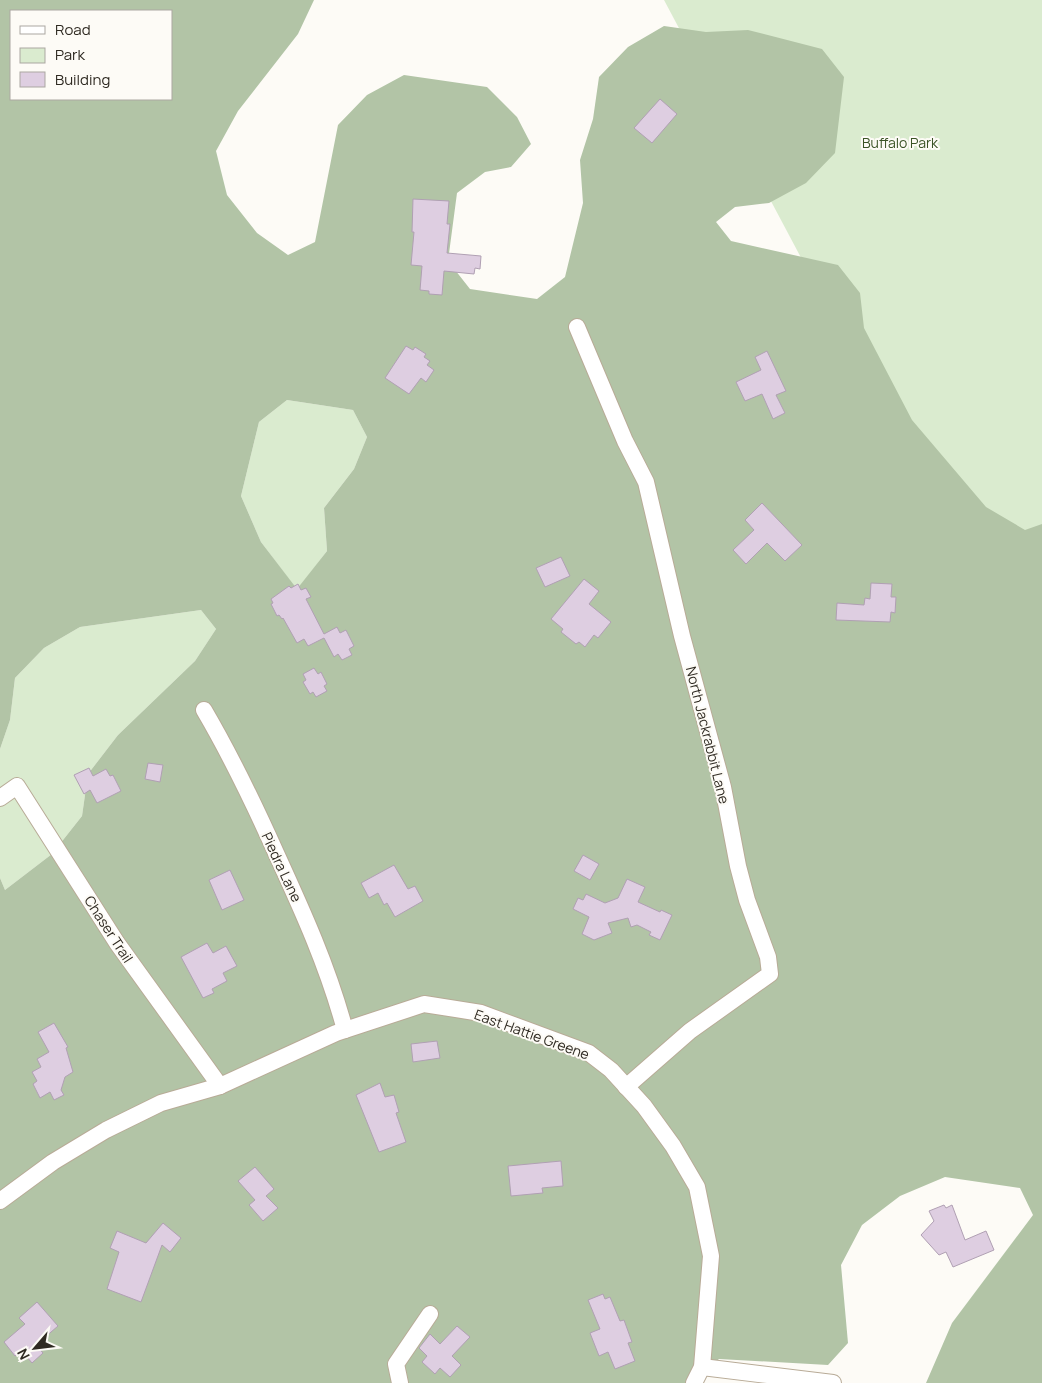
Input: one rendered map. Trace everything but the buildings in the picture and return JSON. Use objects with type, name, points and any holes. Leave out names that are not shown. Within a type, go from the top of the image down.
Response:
[{"type":"street","name":"North Jackrabbit Lane","points":[[576,327],[625,442],[646,482],[680,627],[723,787],[738,866],[747,900],[768,957],[770,974],[690,1031],[626,1087]]},
{"type":"street","name":"Piedra Lane","points":[[204,710],[233,759],[307,920],[332,981],[345,1030]]},
{"type":"street","name":"Chaser Trail","points":[[0,798],[18,786],[117,943],[220,1086]]},
{"type":"street","name":"East Hattie Greene","points":[[0,1201],[52,1162],[106,1130],[161,1103],[220,1086],[345,1030],[424,1004],[481,1013],[589,1053],[611,1070],[673,1146],[697,1188],[712,1256],[702,1367],[694,1383]]},
{"type":"street","points":[[400,1383],[396,1364],[430,1314]]},
{"type":"street","points":[[702,1367],[833,1383]]},
{"type":"green space","points":[[0,0],[314,0],[298,34],[238,111],[216,151],[227,195],[257,233],[288,255],[315,242],[338,125],[367,95],[404,75],[487,87],[517,117],[531,144],[511,167],[485,172],[457,193],[448,261],[470,289],[537,299],[565,277],[583,203],[580,160],[593,119],[599,77],[628,47],[664,26],[706,32],[748,30],[822,49],[844,77],[835,153],[806,183],[769,203],[735,207],[716,222],[731,241],[838,265],[860,293],[864,328],[912,420],[986,507],[1025,530],[1042,524],[1042,1383],[926,1383],[952,1323],[1033,1215],[1020,1188],[945,1177],[900,1196],[862,1225],[841,1265],[848,1343],[828,1365],[719,1359],[690,1383],[0,1383],[0,878],[5,890],[52,854],[82,816],[88,774],[118,735],[195,661],[216,629],[201,610],[80,627],[44,648],[15,678],[10,720],[0,749]],"holes":[[[287,400],[353,410],[367,437],[354,469],[324,508],[327,551],[297,589],[261,542],[241,496],[259,422]]]},
{"type":"green space","name":"Buffalo Park","points":[[664,0],[1042,0],[1042,711]]},
{"type":"green space","points":[[287,400],[353,410],[367,437],[354,469],[324,508],[327,551],[297,590],[261,542],[241,496],[259,422]]},
{"type":"green space","points":[[201,610],[216,629],[195,661],[118,735],[88,774],[82,816],[52,854],[5,890],[0,878],[0,749],[10,720],[15,678],[44,648],[80,627]]}]
